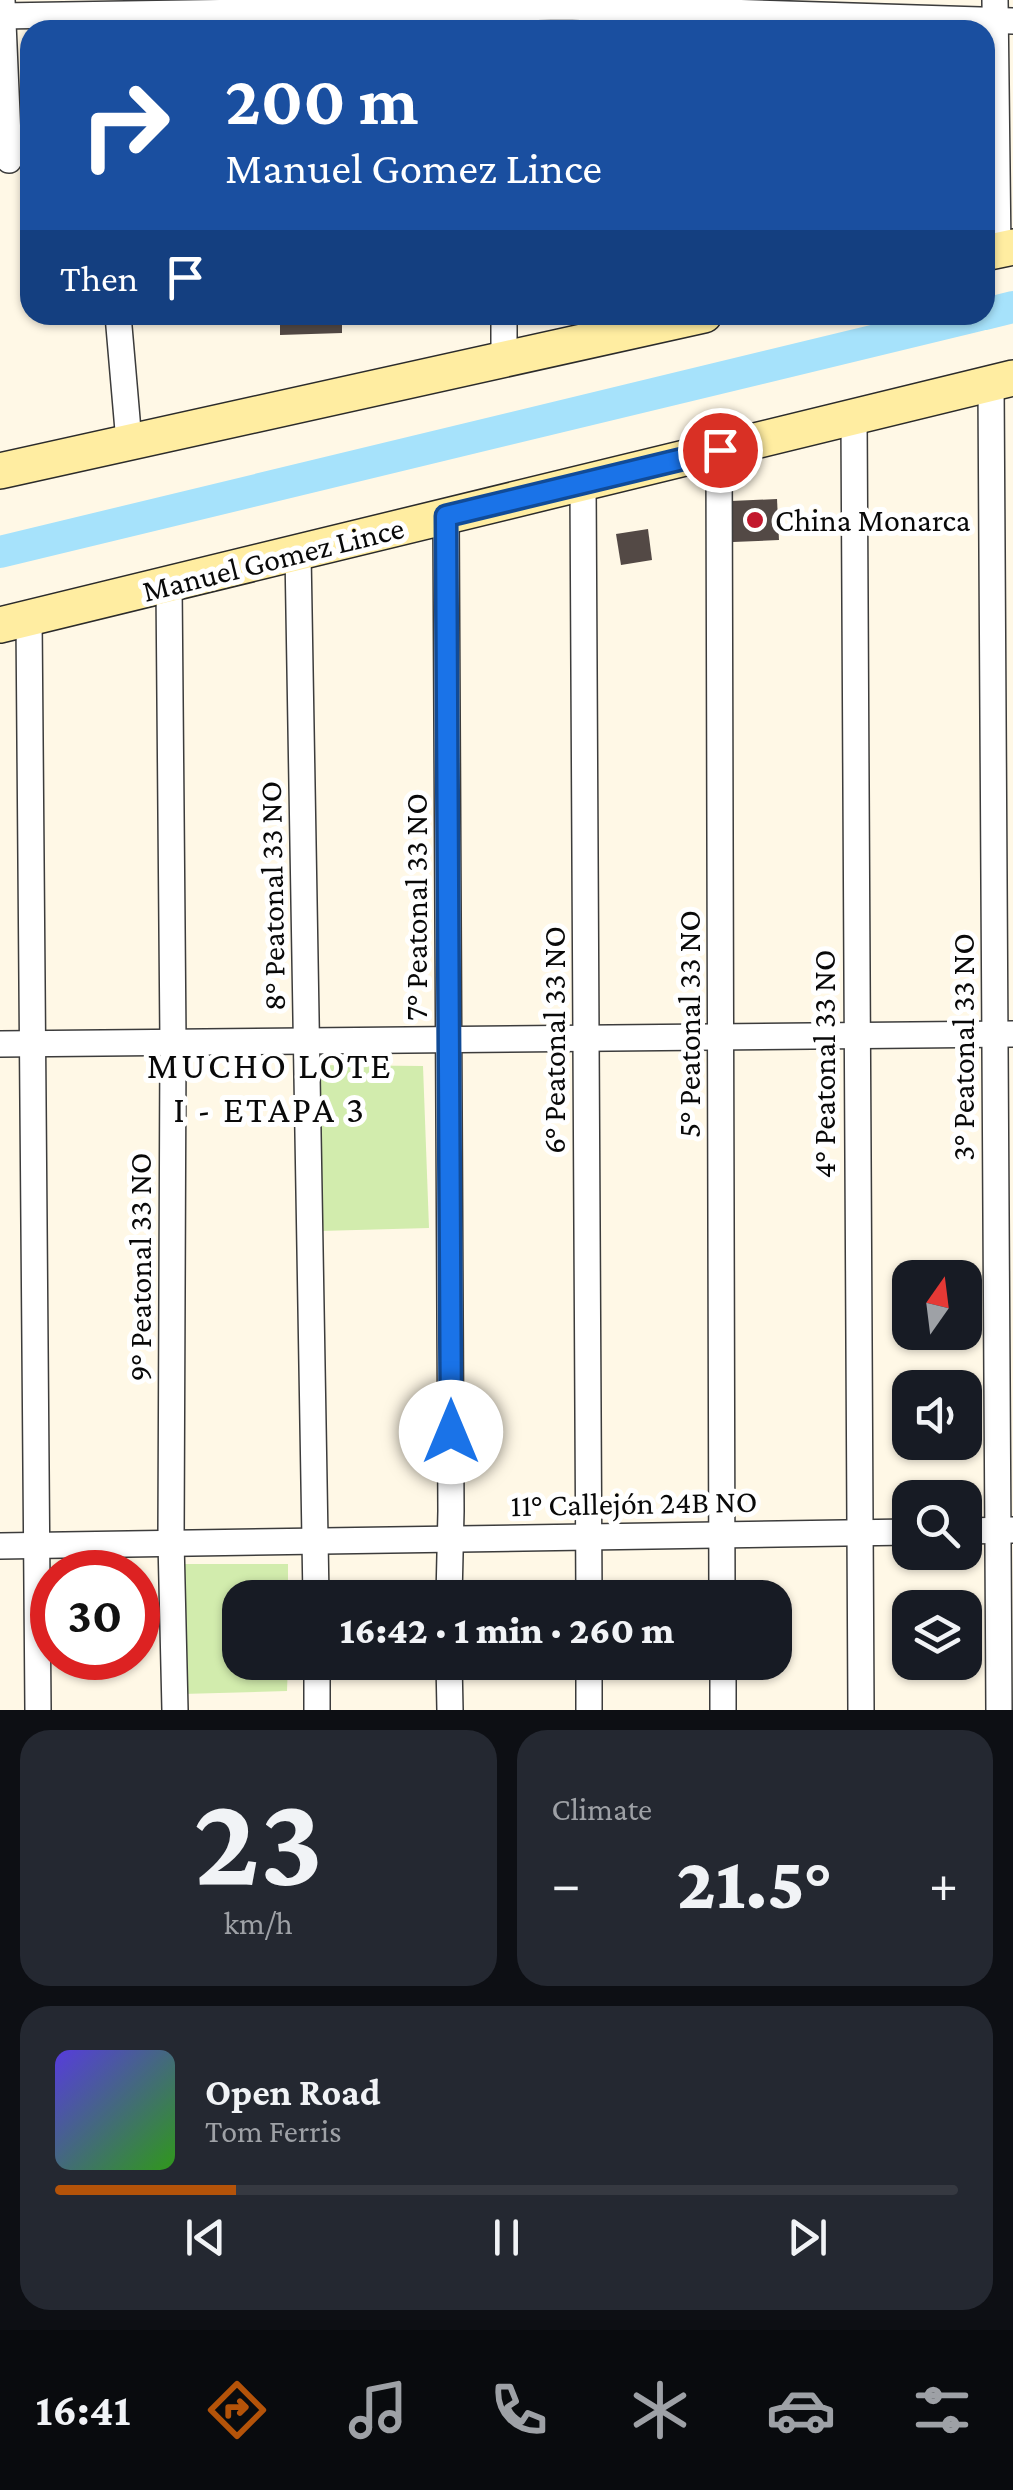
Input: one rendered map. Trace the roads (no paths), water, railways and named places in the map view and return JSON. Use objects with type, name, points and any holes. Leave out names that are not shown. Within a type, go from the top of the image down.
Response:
[{"type":"main road","points":[[0,471],[659,325]]},
{"type":"main road","name":"Manuel Gomez Lince","points":[[14,621],[1002,381]]},
{"type":"street","points":[[13,160],[2,10],[1001,14],[995,87]]},
{"type":"street","points":[[995,193],[999,250]]},
{"type":"street","points":[[119,325],[129,442]]},
{"type":"street","points":[[504,325],[504,359]]},
{"type":"street","name":"3° Peatonal 33 NO","points":[[999,1710],[1006,1530],[1002,381]]},
{"type":"street","name":"4° Peatonal 33 NO","points":[[854,417],[861,1710]]},
{"type":"street","name":"5° Peatonal 33 NO","points":[[720,450],[722,1580]]},
{"type":"street","name":"6° Peatonal 33 NO","points":[[583,483],[588,1580]]},
{"type":"street","name":"7° Peatonal 33 NO","points":[[446,516],[449,1580]]},
{"type":"street","name":"8° Peatonal 33 NO","points":[[298,553],[316,1580]]},
{"type":"street","name":"9° Peatonal 33 NO","points":[[169,584],[174,1042],[171,1541],[175,1710]]},
{"type":"street","points":[[14,621],[34,1044],[38,1710]]},
{"type":"street","points":[[0,1044],[1004,1034]]},
{"type":"street","name":"11° Callejón 24B NO","points":[[0,1546],[892,1532]]},
{"type":"street","points":[[317,1680],[317,1710]]},
{"type":"street","points":[[450,1680],[450,1710]]},
{"type":"street","points":[[589,1680],[590,1710]]},
{"type":"street","points":[[723,1680],[723,1710]]},
{"type":"waterway","points":[[995,312],[1013,307]]},
{"type":"waterway","points":[[0,552],[939,325]]},
{"type":"place","name":"China Monarca","points":[[755,520]]},
{"type":"district","name":"MUCHO LOTE I - ETAPA 3","points":[[270,1087]]}]
